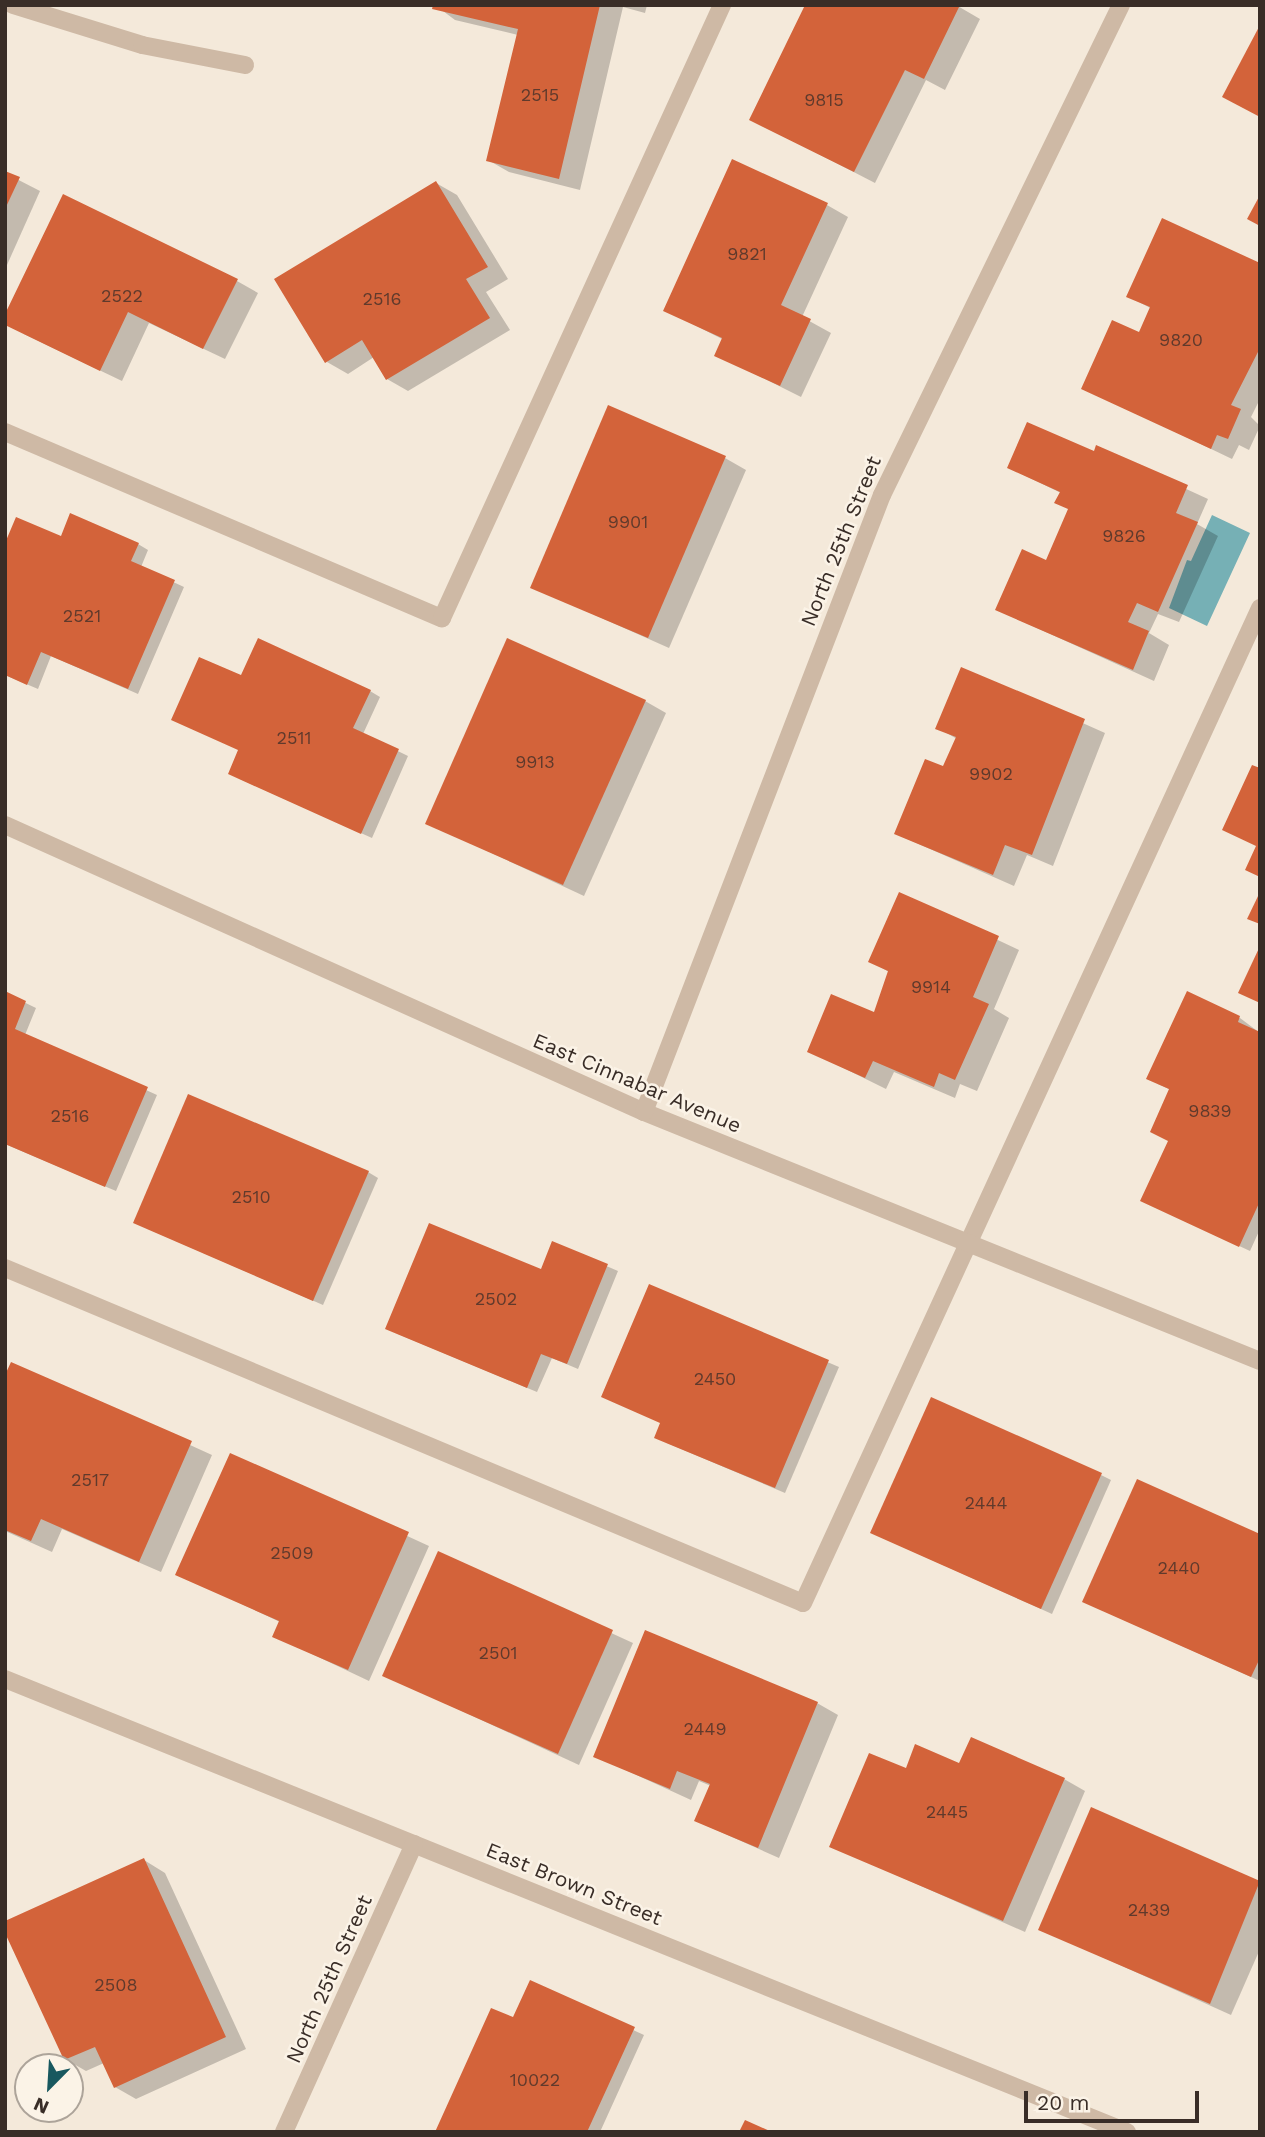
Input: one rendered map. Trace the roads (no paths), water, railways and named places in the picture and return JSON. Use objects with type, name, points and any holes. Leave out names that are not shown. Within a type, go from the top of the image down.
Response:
[{"type":"street","points":[[13,5],[142,45],[245,65]]},
{"type":"street","points":[[5,432],[442,618],[722,5]]},
{"type":"street","name":"North 25th Street","points":[[644,1112],[881,495],[1121,5]]},
{"type":"street","points":[[5,1268],[803,1603],[1260,608]]},
{"type":"street","name":"East Cinnabar Avenue","points":[[5,825],[644,1112],[966,1246],[1260,1361]]},
{"type":"street","name":"East Brown Street","points":[[5,1679],[1127,2132]]},
{"type":"street","name":"North 25th Street","points":[[284,2132],[414,1844]]},
{"type":"water","points":[[1212,515],[1250,533],[1207,626],[1169,608],[1187,560],[1191,561]]}]
